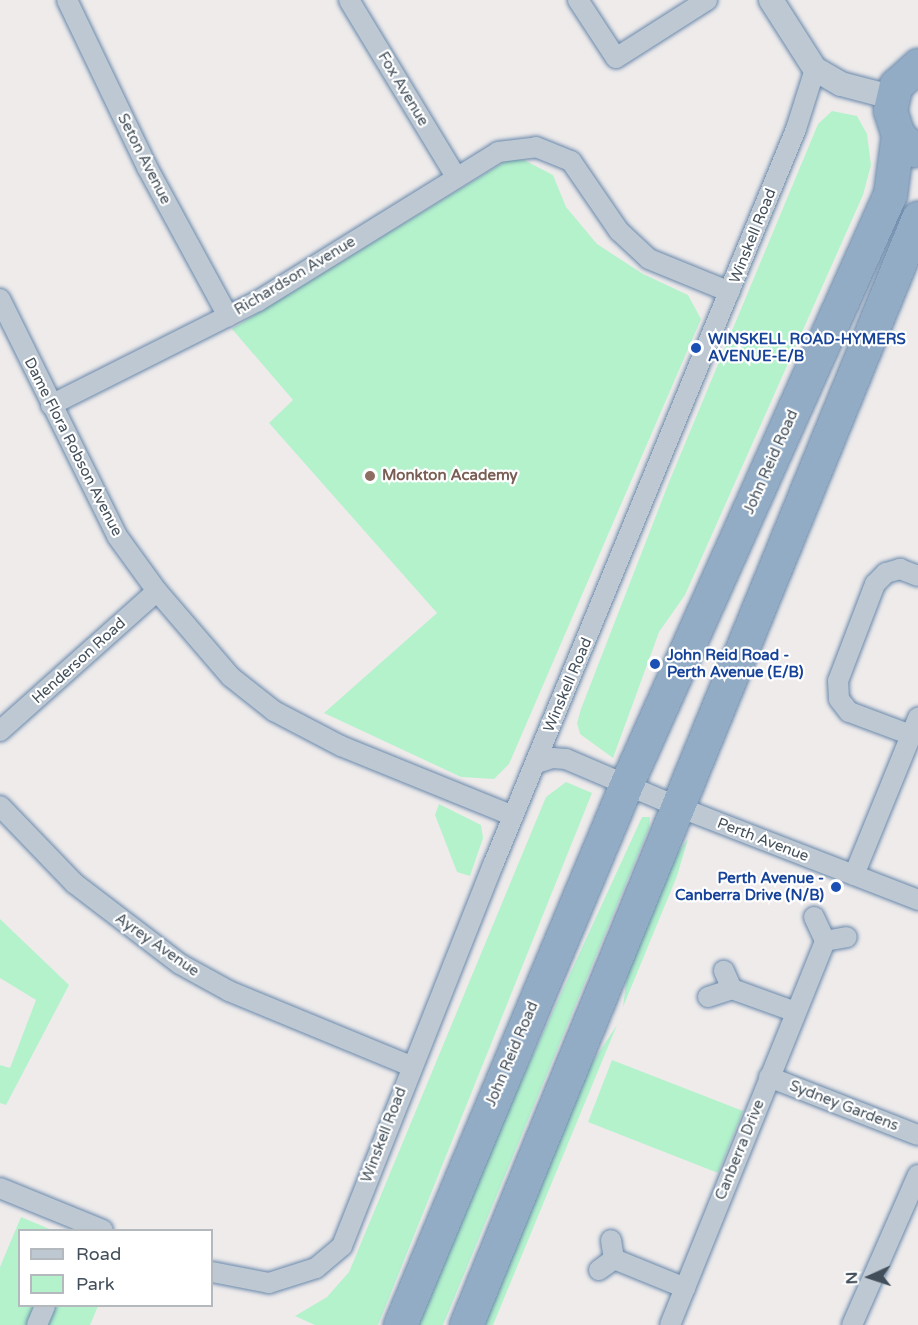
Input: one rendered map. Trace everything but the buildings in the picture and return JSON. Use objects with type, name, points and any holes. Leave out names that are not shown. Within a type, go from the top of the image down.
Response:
[{"type":"highway","points":[[908,143],[890,110],[891,97],[903,75],[916,63]]},
{"type":"highway","name":"John Reid Road","points":[[400,1325],[626,785],[890,194],[908,143]]},
{"type":"highway","points":[[466,1325],[918,218]]},
{"type":"street","name":"Seton Avenue","points":[[67,0],[147,167],[228,316]]},
{"type":"street","name":"Fox Avenue","points":[[349,0],[456,177]]},
{"type":"street","points":[[578,0],[616,58],[707,0]]},
{"type":"street","points":[[771,0],[816,69],[840,84],[891,97]]},
{"type":"street","name":"Winskell Road","points":[[213,1272],[269,1283],[316,1268],[342,1246],[411,1066],[796,129],[816,69]]},
{"type":"street","name":"Richardson Avenue","points":[[51,405],[228,316],[498,152],[536,147],[571,160],[619,231],[649,259],[730,292]]},
{"type":"street","name":"Dame Flora Robson Avenue","points":[[0,299],[117,536],[157,591],[231,677],[274,711],[341,746],[513,816]]},
{"type":"street","points":[[854,875],[915,726],[849,712],[839,699],[838,681],[875,584],[886,573],[900,569],[918,576]]},
{"type":"street","name":"Henderson Road","points":[[0,731],[157,591]]},
{"type":"street","points":[[537,763],[552,758],[567,759],[676,806]]},
{"type":"street","name":"Ayrey Avenue","points":[[0,806],[74,883],[180,964],[229,991],[411,1066]]},
{"type":"street","name":"Perth Avenue","points":[[676,806],[918,900]]},
{"type":"street","points":[[814,917],[825,941],[847,937]]},
{"type":"street","name":"Canberra Drive","points":[[670,1325],[825,941]]},
{"type":"street","points":[[708,997],[728,980],[796,1012]]},
{"type":"street","name":"Sydney Gardens","points":[[769,1077],[918,1135]]},
{"type":"street","points":[[852,1325],[918,1174]]},
{"type":"street","points":[[0,1188],[78,1226],[97,1229]]},
{"type":"street","points":[[608,1256],[685,1288]]},
{"type":"street","points":[[37,1325],[44,1307]]},
{"type":"green space","points":[[832,111],[857,116],[867,134],[871,165],[863,195],[685,595],[659,632],[613,758],[580,734],[577,723],[581,709],[669,482],[818,124]]},
{"type":"green space","name":"Monkton Academy","points":[[522,159],[553,175],[566,207],[597,244],[643,274],[688,295],[701,319],[509,764],[494,779],[461,777],[324,713],[437,613],[269,423],[293,400],[232,329],[506,161]]},
{"type":"green space","points":[[566,782],[592,793],[378,1325],[315,1325],[295,1316],[327,1297],[349,1272],[546,797]]},
{"type":"green space","points":[[439,804],[481,825],[483,838],[470,876],[457,872],[435,815]]},
{"type":"green space","points":[[642,817],[650,817],[649,828],[443,1325],[416,1325],[487,1155]]},
{"type":"green space","points":[[688,839],[677,876],[623,1007],[627,975],[667,866]]},
{"type":"green space","points":[[0,919],[69,985],[6,1105],[0,1103],[0,1065],[10,1068],[36,1000],[0,978]]},
{"type":"green space","points":[[617,1025],[493,1325],[475,1325],[584,1075]]},
{"type":"green space","points":[[612,1060],[743,1111],[718,1173],[588,1122]]},
{"type":"green space","points":[[21,1217],[50,1229],[18,1229],[18,1307],[98,1307],[90,1325],[0,1325],[0,1267]]},
{"type":"place","name":"WINSKELL ROAD-HYMERS AVENUE-E/B","points":[[696,348]]},
{"type":"place","name":"Monkton Academy","points":[[370,476]]},
{"type":"place","name":"John Reid Road - Perth Avenue (E/B)","points":[[655,664]]},
{"type":"place","name":"Perth Avenue - Canberra Drive (N/B)","points":[[836,887]]}]
